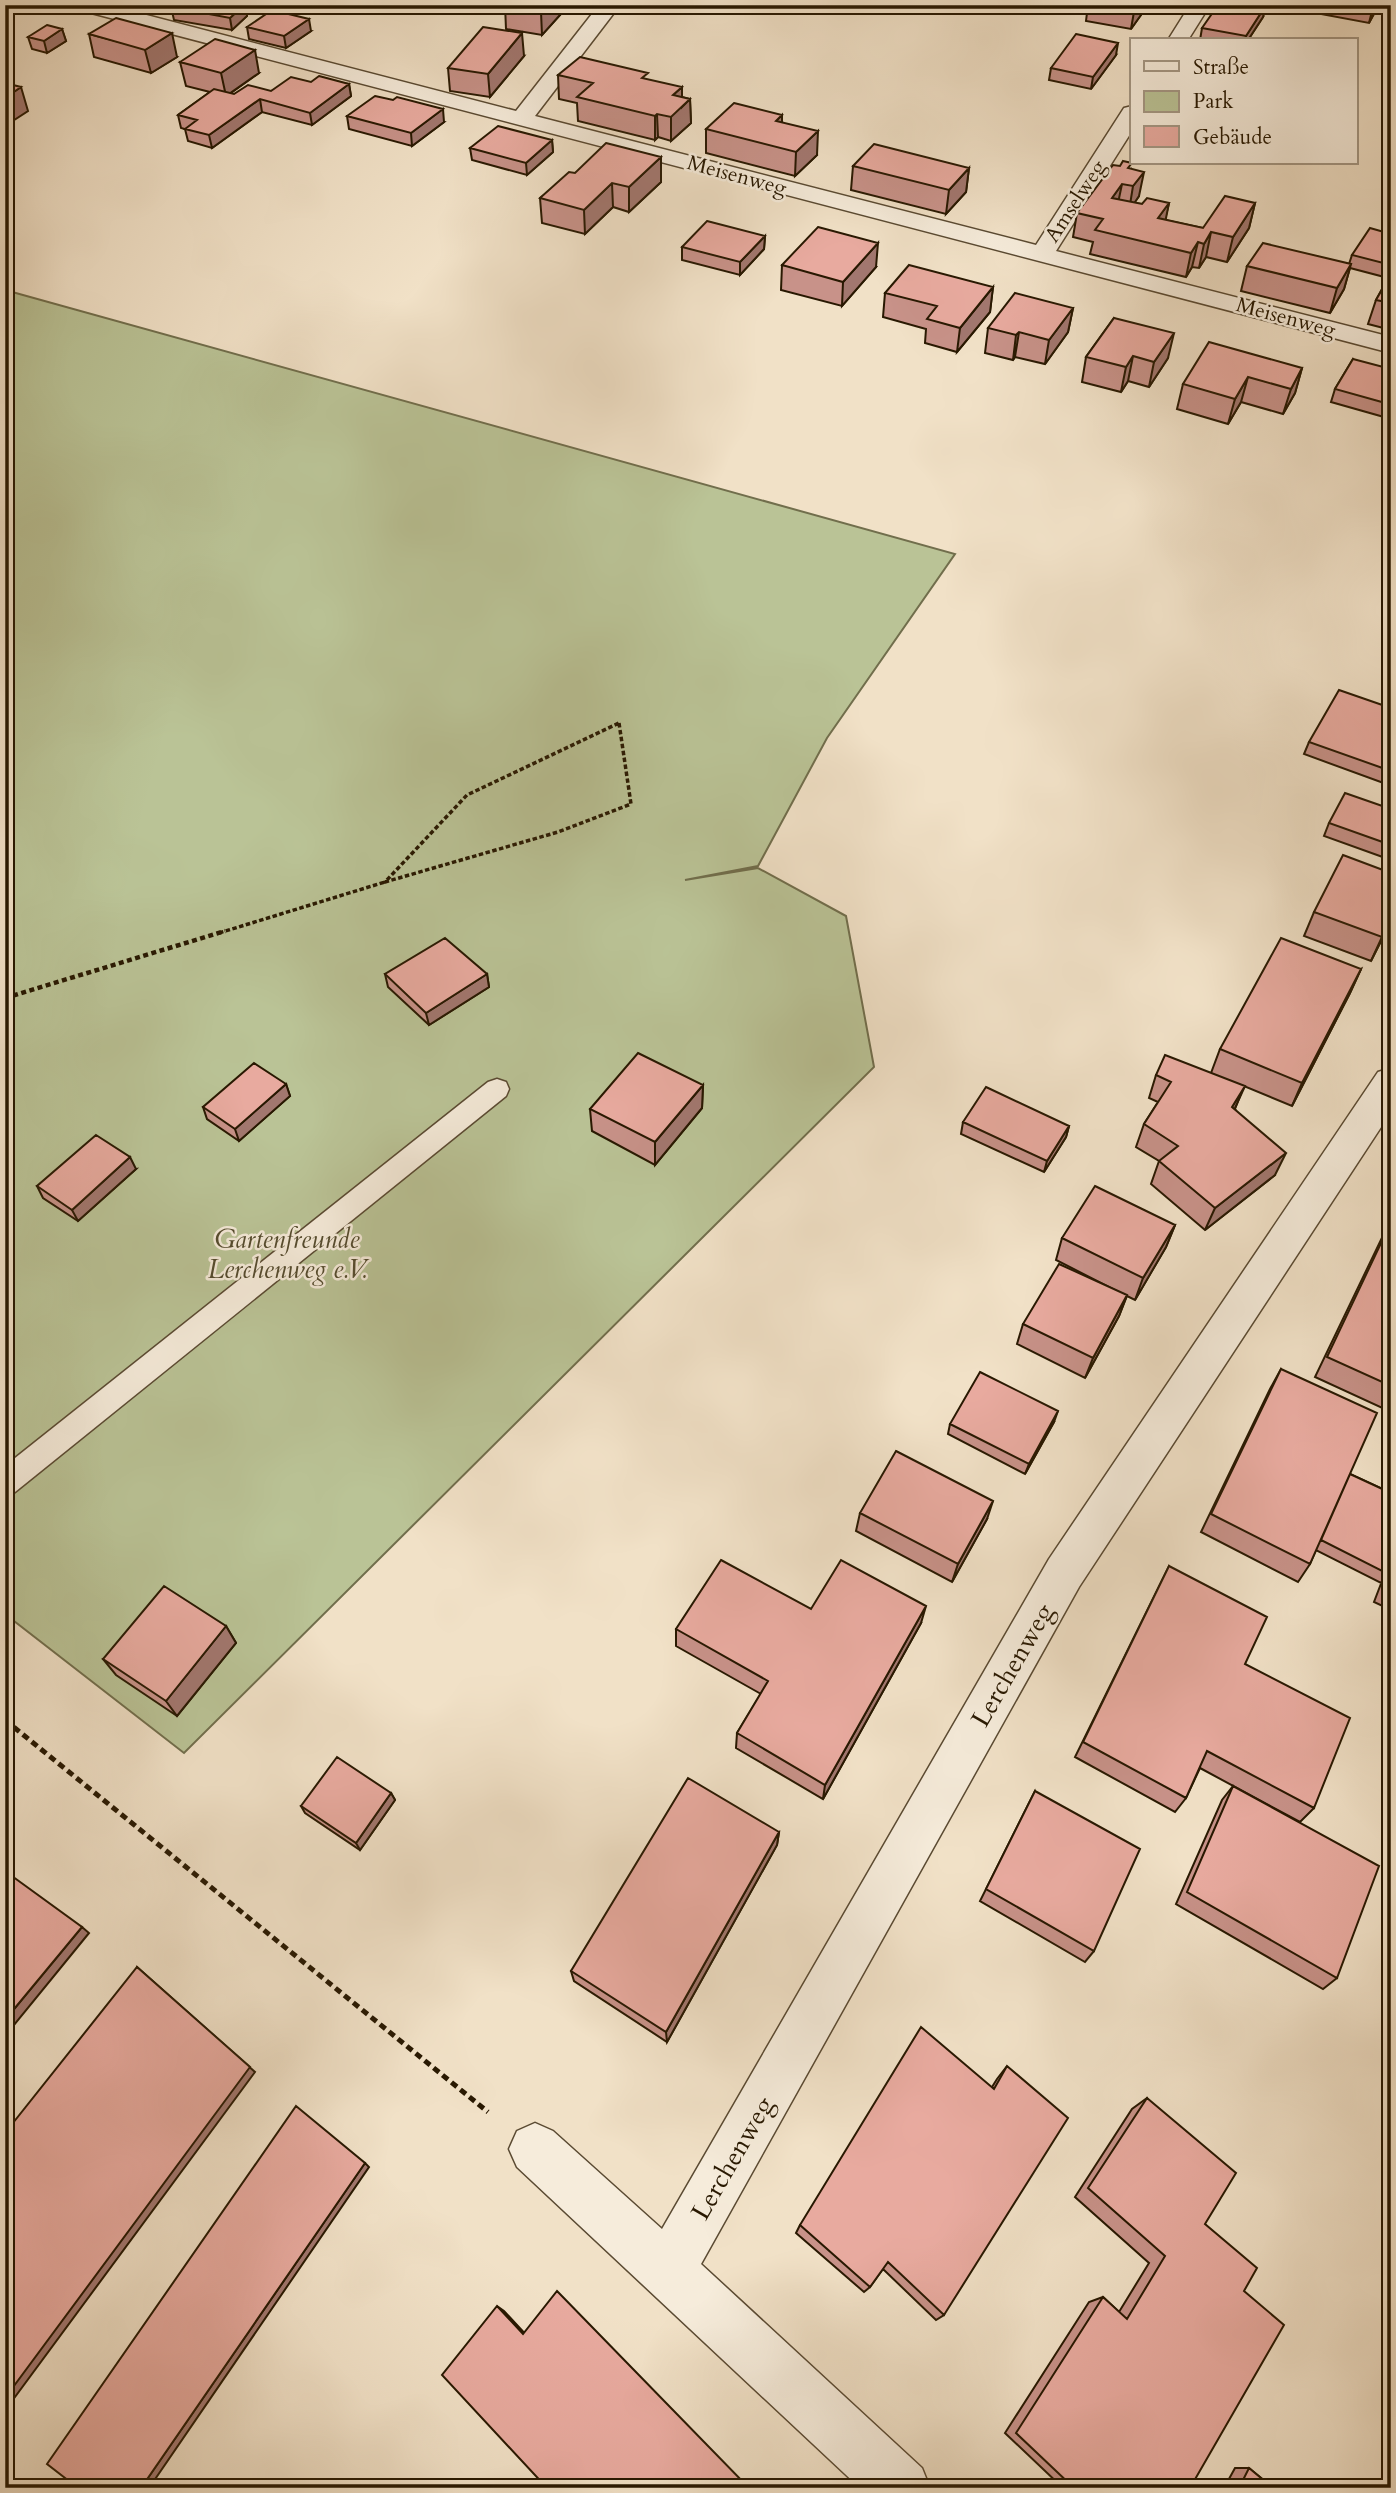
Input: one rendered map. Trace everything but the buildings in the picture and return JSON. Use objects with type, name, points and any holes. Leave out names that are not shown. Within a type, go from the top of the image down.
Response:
[{"type":"street","name":"Meisenweg","points":[[83,5],[1391,345]]},
{"type":"street","points":[[521,119],[610,5]]},
{"type":"street","points":[[1179,38],[1200,5]]},
{"type":"street","name":"Amselweg","points":[[1042,254],[1130,116]]},
{"type":"street","name":"Lerchenweg","points":[[668,2270],[1064,1573],[1391,1082]]},
{"type":"street","points":[[535,2149],[902,2488]]},
{"type":"lane","points":[[5,1483],[497,1089]]},
{"type":"path","points":[[5,998],[558,832],[631,804],[619,723],[467,795],[386,882]]},
{"type":"path","points":[[5,1720],[535,2149]]},
{"type":"green space","name":"Gartenfreunde Lerchenweg e.V.","points":[[5,290],[955,554],[827,738],[758,866],[685,880],[758,868],[846,916],[874,1067],[184,1753],[5,1614]]}]
